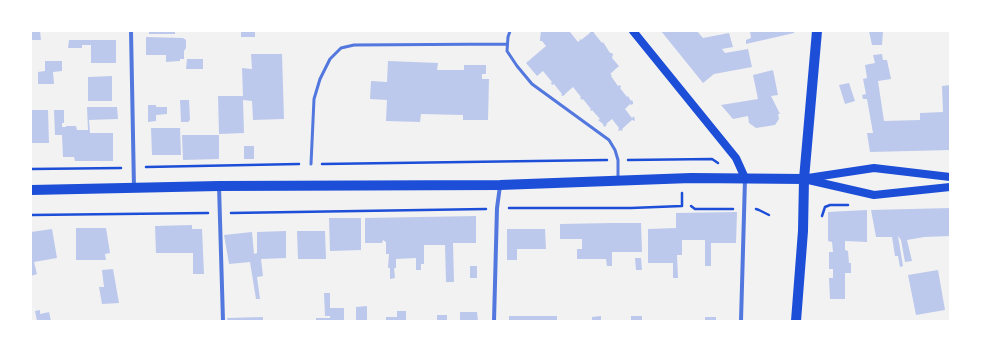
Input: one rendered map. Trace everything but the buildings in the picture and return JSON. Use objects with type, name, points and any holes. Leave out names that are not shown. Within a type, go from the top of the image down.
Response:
[{"type":"main road","points":[[633,31],[736,158],[745,178]]},
{"type":"main road","points":[[796,321],[803,231],[804,179],[817,31]]},
{"type":"main road","points":[[31,190],[219,186],[500,185],[618,180],[745,178],[804,179],[874,168],[950,177]]},
{"type":"main road","points":[[804,179],[874,195],[950,186]]},
{"type":"street","points":[[131,31],[134,188]]},
{"type":"street","points":[[741,321],[745,178]]},
{"type":"street","points":[[494,321],[497,208],[500,185]]},
{"type":"street","points":[[219,186],[223,321]]},
{"type":"lane","points":[[510,31],[507,51],[532,84],[609,140],[615,150],[618,160],[618,180]]},
{"type":"lane","points":[[311,164],[314,98],[320,79],[330,59],[341,48],[354,45],[507,44]]},
{"type":"path","points":[[31,169],[712,159],[718,163]]},
{"type":"path","points":[[822,216],[825,207],[830,205],[852,205]]},
{"type":"path","points":[[31,215],[497,208],[631,208],[682,206]]}]
